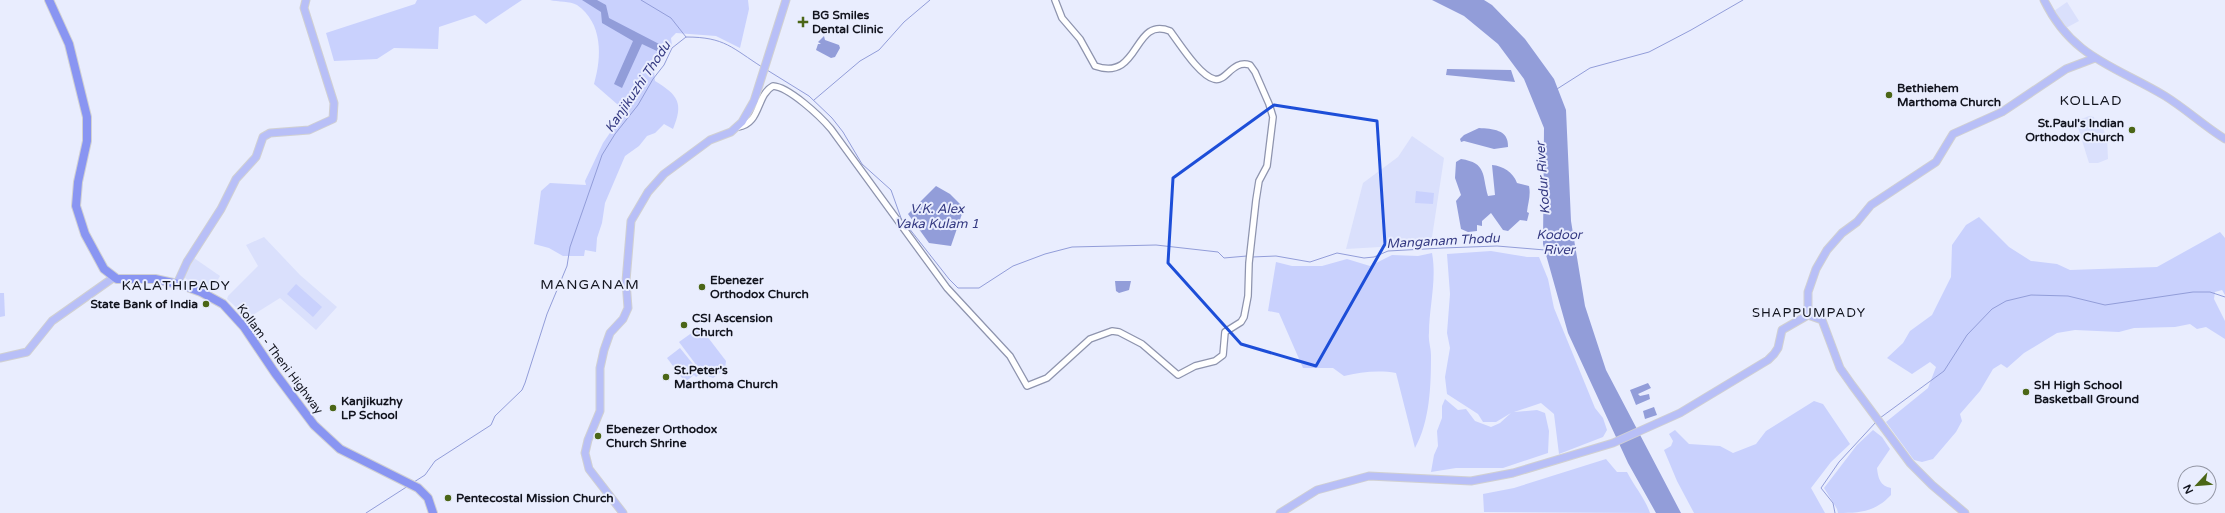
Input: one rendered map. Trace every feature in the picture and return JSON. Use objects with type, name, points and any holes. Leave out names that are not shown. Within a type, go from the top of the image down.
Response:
[{"type":"highway","points":[[49,0],[69,44],[87,117],[87,141],[76,197],[78,212],[97,259],[113,278]]},
{"type":"highway","name":"Kollam - Theni Highway","points":[[113,278],[155,279],[177,284],[208,296],[232,312],[310,420],[331,441],[355,457],[413,485],[428,498],[433,513]]},
{"type":"main road","points":[[177,284],[187,262],[221,209],[236,179],[256,157],[263,137],[270,133],[309,130],[333,119],[334,103],[304,8],[306,0]]},
{"type":"main road","points":[[623,513],[589,469],[585,453],[588,440],[600,411],[600,368],[605,345],[610,333],[626,315],[628,308],[626,281],[631,221],[648,192],[664,174],[710,140],[738,127],[747,116],[754,101],[786,0]]},
{"type":"main road","points":[[2044,0],[2069,39],[2095,58],[2167,97],[2225,139]]},
{"type":"main road","points":[[1808,315],[1808,292],[1816,270],[1827,250],[1842,233],[1857,222],[1871,204],[1936,162],[1953,134],[2002,112],[2066,69],[2095,58]]},
{"type":"main road","points":[[0,358],[27,352],[52,321],[113,278]]},
{"type":"main road","points":[[1280,513],[1317,490],[1368,476],[1471,481],[1513,473],[1613,443],[1665,421],[1700,402],[1768,360],[1778,348],[1782,330],[1808,315],[1822,320],[1840,368],[1910,463],[1932,485],[1965,513]]},
{"type":"street","points":[[738,127],[747,124],[752,119],[766,93],[773,86],[798,99],[818,114],[831,129],[947,288],[1010,356],[1027,386],[1047,378],[1090,339],[1112,331],[1119,332],[1142,344],[1178,375],[1195,366],[1222,357],[1224,332],[1241,322],[1244,317],[1248,296],[1249,263],[1258,187],[1267,166],[1273,117],[1269,104],[1253,68],[1247,64],[1241,64],[1235,66],[1218,80],[1213,79],[1201,72],[1170,31],[1164,28],[1148,32],[1143,36],[1129,60],[1117,66],[1100,68],[1094,64],[1080,39],[1062,18],[1055,0]]},
{"type":"highlighted area","points":[[1274,105],[1377,121],[1385,244],[1316,366],[1241,344],[1168,263],[1173,178]]},
{"type":"shaded area","points":[[417,0],[522,0],[486,24],[475,15],[439,27],[438,49],[394,48],[377,59],[334,61],[326,33],[415,4]]},
{"type":"shaded area","points":[[550,0],[748,0],[749,9],[740,48],[716,36],[676,33],[671,38],[672,46],[654,71],[655,81],[674,95],[677,100],[678,112],[673,129],[664,124],[655,133],[647,136],[639,146],[625,156],[605,203],[602,223],[597,238],[596,252],[585,250],[584,256],[563,256],[549,248],[534,244],[541,191],[550,183],[586,185],[585,181],[603,143],[625,111],[594,84],[597,74],[599,52],[598,41],[592,21],[586,12],[577,5],[571,3]]},
{"type":"shaded area","points":[[2067,2],[2079,21],[2064,29],[2054,11]]},
{"type":"shaded area","points":[[2089,116],[2094,117],[2095,123],[2099,121],[2107,137],[2108,159],[2098,163],[2089,163],[2076,121]]},
{"type":"shaded area","points":[[1412,136],[1444,158],[1431,244],[1346,249],[1363,183],[1398,157]]},
{"type":"shaded area","points":[[1416,191],[1434,193],[1433,204],[1415,203]]},
{"type":"shaded area","points":[[1979,217],[2009,247],[2031,261],[2057,264],[2070,270],[2157,267],[2220,232],[2225,238],[2225,295],[2222,290],[2215,292],[2214,299],[2225,321],[2225,339],[2206,327],[2197,329],[2190,324],[2175,327],[2134,328],[2119,332],[2075,330],[2057,333],[2024,353],[2007,368],[2001,364],[1993,369],[1980,391],[1960,414],[1962,421],[1956,432],[1933,459],[1922,462],[1914,460],[1886,422],[1928,388],[1936,367],[1930,362],[1912,374],[1887,358],[1903,343],[1910,331],[1932,315],[1951,277],[1952,245],[1966,225]]},
{"type":"shaded area","points":[[264,237],[300,275],[337,307],[316,330],[280,298],[248,318],[227,299],[228,296],[258,266],[246,245]]},
{"type":"shaded area","points":[[1491,251],[1527,257],[1539,257],[1548,279],[1554,308],[1595,408],[1603,418],[1607,430],[1603,437],[1559,454],[1554,414],[1541,403],[1514,412],[1537,410],[1545,413],[1549,431],[1548,453],[1503,468],[1456,468],[1431,472],[1434,455],[1438,446],[1437,431],[1442,418],[1442,406],[1445,399],[1458,410],[1466,409],[1475,421],[1491,427],[1500,423],[1511,413],[1496,422],[1483,422],[1478,414],[1447,394],[1445,377],[1450,348],[1447,333],[1450,294],[1447,254]]},
{"type":"shaded area","points":[[1432,253],[1434,273],[1429,323],[1431,378],[1429,403],[1424,426],[1415,448],[1396,373],[1370,372],[1344,376],[1333,368],[1303,368],[1279,313],[1268,311],[1276,262],[1292,266],[1322,266],[1347,259],[1370,266],[1392,255],[1418,256]]},
{"type":"shaded area","points":[[191,256],[220,276],[210,294],[179,274]]},
{"type":"shaded area","points":[[296,284],[322,307],[313,317],[287,294]]},
{"type":"shaded area","points":[[0,293],[4,293],[5,316],[0,317]]},
{"type":"shaded area","points":[[700,327],[726,361],[725,369],[713,378],[703,374],[679,342]]},
{"type":"shaded area","points":[[680,348],[701,374],[696,377],[694,375],[685,382],[667,358]]},
{"type":"shaded area","points":[[1814,401],[1823,404],[1850,444],[1831,462],[1811,488],[1825,513],[1694,513],[1677,481],[1664,450],[1671,446],[1673,441],[1669,434],[1675,430],[1689,444],[1720,446],[1733,453],[1756,444],[1766,431]]},
{"type":"shaded area","points":[[1873,430],[1882,437],[1890,449],[1877,468],[1880,481],[1887,487],[1891,488],[1891,495],[1885,501],[1873,508],[1853,513],[1838,513],[1824,488],[1857,445]]},
{"type":"shaded area","points":[[1606,459],[1617,472],[1627,472],[1650,513],[1484,512],[1483,494],[1514,488]]},
{"type":"water","points":[[582,0],[597,0],[606,5],[609,18],[663,46],[659,52],[642,44],[622,88],[614,84],[633,41],[602,23],[601,12]]},
{"type":"water","name":"Kodoor River","points":[[1432,0],[1484,0],[1492,5],[1525,39],[1554,79],[1566,110],[1571,221],[1585,306],[1606,370],[1681,513],[1656,513],[1628,463],[1568,333],[1543,244],[1544,128],[1524,79],[1498,44],[1464,16]]},
{"type":"water","points":[[824,36],[825,40],[839,45],[840,48],[835,57],[831,58],[816,50],[818,44],[821,44],[818,42]]},
{"type":"water","points":[[1447,69],[1511,70],[1515,82],[1446,75]]},
{"type":"water","points":[[1479,128],[1503,133],[1508,141],[1508,147],[1494,149],[1464,141],[1461,142],[1460,139],[1464,135]]},
{"type":"water","points":[[1461,159],[1475,164],[1482,171],[1488,196],[1495,195],[1492,165],[1507,170],[1517,183],[1529,186],[1530,196],[1527,221],[1520,220],[1508,231],[1503,230],[1491,213],[1482,221],[1482,226],[1477,225],[1477,231],[1468,232],[1461,229],[1456,201],[1461,195],[1455,178],[1456,162]]},
{"type":"water","name":"V.K. Alex Vaka Kulam 1","points":[[936,186],[950,194],[964,208],[951,246],[929,243],[908,214]]},
{"type":"water","points":[[1115,281],[1131,281],[1129,290],[1119,293],[1116,291]]},
{"type":"water","points":[[1648,383],[1651,388],[1638,394],[1640,396],[1649,394],[1650,399],[1636,405],[1630,390]]},
{"type":"water","points":[[1654,407],[1657,415],[1645,419],[1643,411]]},
{"type":"waterway","points":[[641,0],[671,18],[686,37]]},
{"type":"waterway","points":[[814,100],[860,61],[879,50],[904,22],[930,0]]},
{"type":"waterway","points":[[1557,89],[1590,68],[1649,52],[1743,0]]},
{"type":"waterway","name":"Kanjikuzhi Thodu","points":[[414,482],[425,475],[435,461],[491,425],[495,416],[522,390],[547,314],[567,266],[570,247],[602,155],[615,134],[638,105],[653,79],[664,65],[672,48],[686,37],[710,39],[719,41],[735,49],[762,67]]},
{"type":"waterway","name":"Kanjikuzhi Thodu","points":[[767,70],[809,96],[832,118],[843,132],[862,164],[891,190],[901,218],[949,279],[958,288],[979,288],[1013,266],[1045,254],[1072,247],[1156,245],[1218,252],[1224,258],[1247,256]]},
{"type":"waterway","name":"Manganam Thodu","points":[[1252,257],[1276,256],[1310,262],[1337,253],[1364,258],[1374,257],[1388,251],[1443,248],[1497,246],[1545,250]]},
{"type":"waterway","points":[[1880,418],[1944,371],[1967,335],[1992,309],[2006,301],[2031,295],[2068,296],[2105,305],[2193,292],[2210,292],[2225,297]]},
{"type":"waterway","points":[[1835,513],[1833,503],[1821,488],[1839,462],[1876,422]]},
{"type":"waterway","name":"Kanjikuzhi Thodu","points":[[366,513],[408,486]]},
{"type":"place","name":"BG Smiles Dental Clinic","points":[[803,22]]},
{"type":"place","name":"Bethiehem Marthoma Church","points":[[1889,95]]},
{"type":"place","name":"St.Paul's Indian Orthodox Church","points":[[2132,130]]},
{"type":"place","name":"Ebenezer Orthodox Church","points":[[702,287]]},
{"type":"place","name":"State Bank of India","points":[[206,304]]},
{"type":"place","name":"CSI Ascension Church","points":[[684,325]]},
{"type":"place","name":"St.Peter's Marthoma Church","points":[[666,377]]},
{"type":"place","name":"SH High School Basketball Ground","points":[[2026,392]]},
{"type":"place","name":"Kanjikuzhy LP School","points":[[333,408]]},
{"type":"place","name":"Ebenezer Orthodox Church Shrine","points":[[598,436]]},
{"type":"place","name":"Pentecostal Mission Church","points":[[448,498]]},
{"type":"district","name":"KOLLAD","points":[[2091,100]]},
{"type":"district","name":"MANGANAM","points":[[590,284]]},
{"type":"district","name":"KALATHIPADY","points":[[176,285]]},
{"type":"district","name":"SHAPPUMPADY","points":[[1809,313]]},
{"type":"water label","name":"Kodur River","points":[[1543,178]]}]
